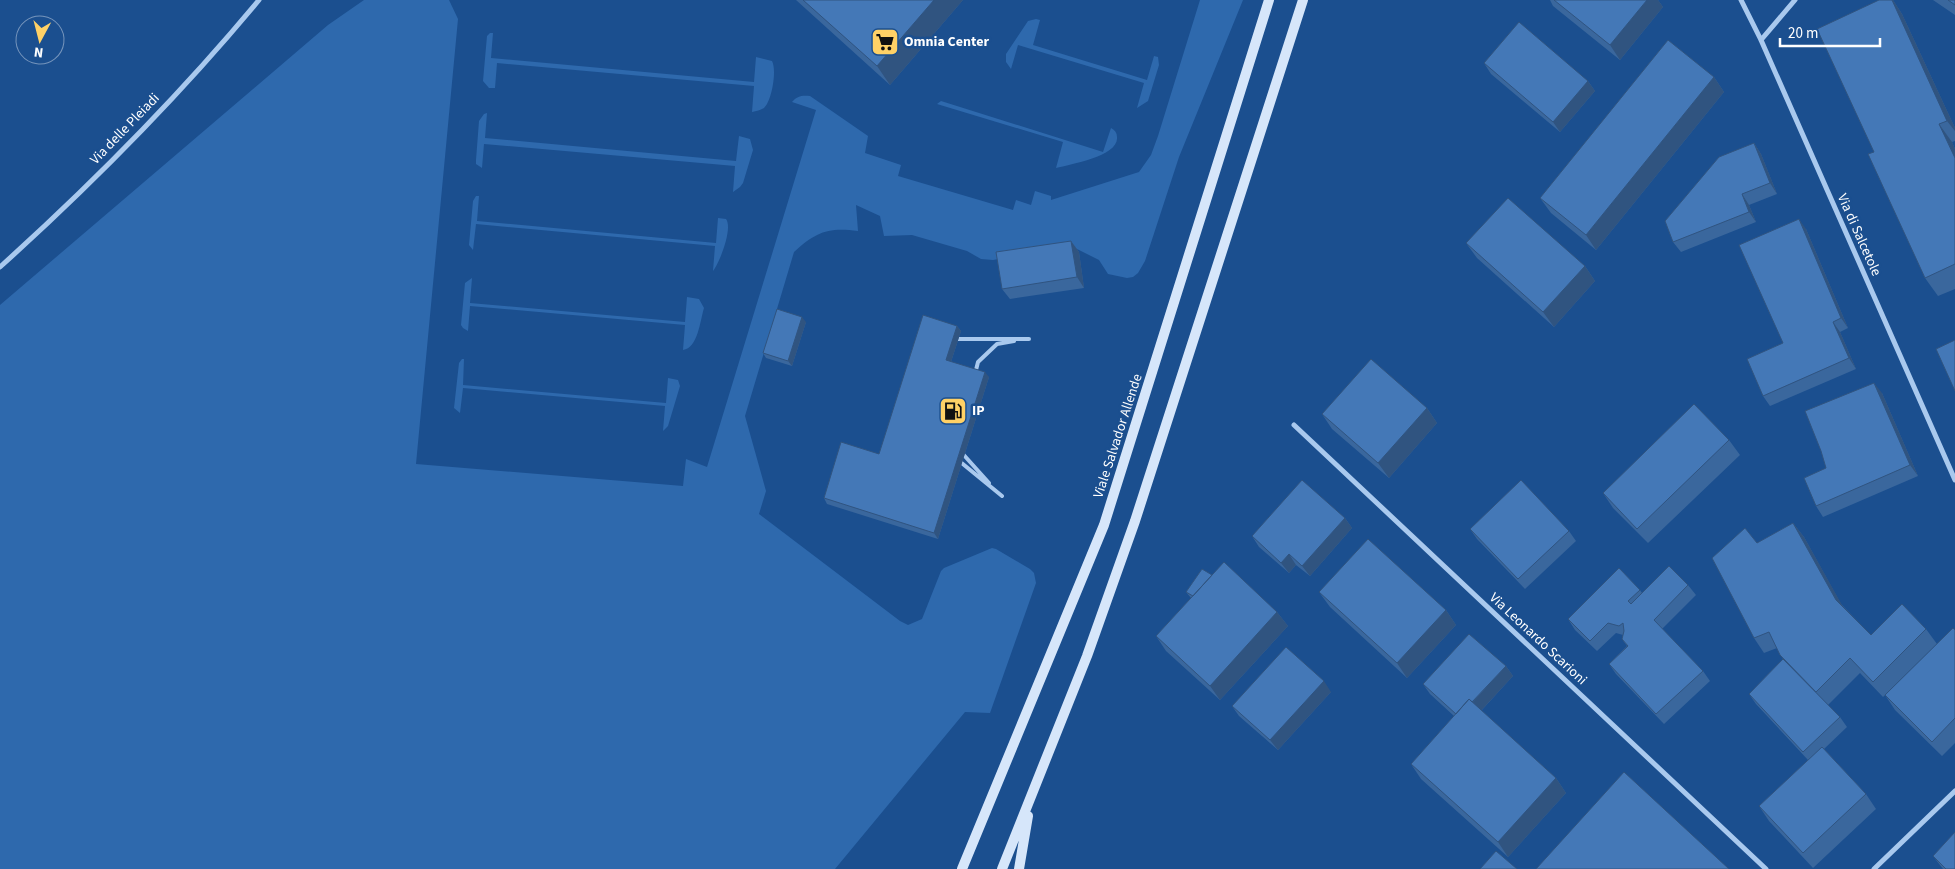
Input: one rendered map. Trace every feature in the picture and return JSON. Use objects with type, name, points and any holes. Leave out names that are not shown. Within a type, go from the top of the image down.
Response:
[{"type":"main road","name":"Viale Salvador Allende","points":[[962,869],[1104,525],[1269,0]]},
{"type":"main road","points":[[1002,869],[1087,656],[1136,521],[1303,0]]},
{"type":"main road","points":[[1019,869],[1031,798]]},
{"type":"street","name":"Via delle Pleiadi","points":[[0,267],[54,218],[132,140],[259,0]]},
{"type":"street","name":"Via di Salcetole","points":[[1741,0],[1761,40],[1955,480]]},
{"type":"street","points":[[1761,40],[1795,0]]},
{"type":"street","name":"Via Leonardo Scarioni","points":[[1294,425],[1766,869]]},
{"type":"street","points":[[1874,869],[1955,791]]},
{"type":"lane","points":[[950,338],[1029,339],[997,344],[978,362],[973,380]]},
{"type":"lane","points":[[950,453],[1002,496],[958,450]]},
{"type":"shaded area","points":[[364,0],[449,0],[458,19],[416,464],[683,486],[686,459],[707,467],[816,110],[792,102],[794,100],[800,96],[810,96],[868,136],[865,153],[901,165],[898,176],[1013,210],[1016,200],[1031,205],[1035,191],[1051,196],[1051,200],[1139,172],[1151,155],[1158,136],[1200,0],[1243,0],[1179,157],[1145,261],[1138,273],[1133,277],[1127,278],[1108,274],[1099,260],[1071,246],[993,260],[981,259],[967,251],[912,235],[884,236],[880,216],[856,205],[858,231],[838,230],[823,232],[794,252],[745,416],[766,491],[759,514],[900,621],[908,625],[922,619],[941,571],[944,568],[992,548],[1030,569],[1034,573],[1036,583],[990,713],[965,712],[835,869],[0,869],[0,305],[328,25]]},
{"type":"shaded area","points":[[1040,20],[1033,45],[1147,80],[1154,56],[1158,57],[1159,65],[1148,101],[1137,108],[1144,83],[1018,45],[1011,69],[1006,62],[1006,54],[1028,21]]},
{"type":"shaded area","points":[[493,33],[491,58],[754,82],[756,57],[772,61],[774,71],[773,85],[764,108],[752,112],[754,86],[497,63],[495,88],[489,88],[483,81],[487,36]]},
{"type":"shaded area","points":[[941,101],[1103,152],[1111,128],[1117,134],[1116,144],[1103,154],[1093,158],[1056,168],[1063,142],[937,104]]},
{"type":"shaded area","points":[[487,113],[485,138],[736,161],[739,136],[750,139],[753,150],[743,183],[733,192],[735,166],[484,144],[482,168],[476,164],[479,121]]},
{"type":"shaded area","points":[[476,196],[479,196],[477,221],[716,243],[718,218],[726,219],[728,223],[727,237],[713,271],[715,246],[476,224],[473,250],[469,245],[473,201]]},
{"type":"shaded area","points":[[472,278],[470,303],[685,322],[687,297],[699,299],[704,308],[695,339],[688,348],[683,350],[685,325],[470,306],[468,331],[461,325],[465,283]]},
{"type":"shaded area","points":[[464,359],[463,385],[666,403],[668,378],[678,380],[680,386],[668,426],[663,431],[665,406],[463,388],[460,413],[454,408],[459,363]]},
{"type":"building","name":"Omnia Center","points":[[803,0],[934,0],[877,66]]},
{"type":"building","points":[[1554,0],[1647,0],[1610,45]]},
{"type":"building","points":[[1879,0],[1892,0],[1947,121],[1939,124],[1955,158],[1955,264],[1925,278],[1868,154],[1874,152],[1817,29]]},
{"type":"building","points":[[1948,0],[1955,0],[1955,5]]},
{"type":"building","points":[[1519,22],[1588,81],[1553,122],[1484,63]]},
{"type":"building","points":[[1668,40],[1714,77],[1586,235],[1540,198]]},
{"type":"building","points":[[1754,143],[1770,183],[1742,194],[1749,212],[1673,242],[1665,221],[1719,157]]},
{"type":"building","points":[[1508,198],[1585,266],[1543,312],[1466,243]]},
{"type":"building","points":[[1799,219],[1841,318],[1833,322],[1849,358],[1763,396],[1747,359],[1783,343],[1739,245]]},
{"type":"building","points":[[1071,241],[1077,277],[1002,289],[996,252]]},
{"type":"building","points":[[777,309],[802,317],[788,361],[763,353]]},
{"type":"building","points":[[923,315],[957,326],[946,360],[985,372],[934,533],[824,498],[841,442],[879,454]]},
{"type":"building","points":[[1955,340],[1955,391],[1936,349]]},
{"type":"building","points":[[1371,359],[1427,408],[1378,463],[1322,414]]},
{"type":"building","points":[[1874,383],[1910,465],[1816,506],[1804,478],[1826,468],[1805,411]]},
{"type":"building","points":[[1694,404],[1729,440],[1637,529],[1603,493]]},
{"type":"building","points":[[1302,480],[1345,518],[1302,566],[1289,554],[1281,563],[1252,536]]},
{"type":"building","points":[[1521,480],[1569,531],[1518,579],[1470,529]]},
{"type":"building","points":[[1793,523],[1836,600],[1871,635],[1902,604],[1926,629],[1873,682],[1850,658],[1816,692],[1780,655],[1769,632],[1754,638],[1712,558],[1745,528],[1757,543]]},
{"type":"building","points":[[1368,539],[1446,610],[1397,663],[1319,592]]},
{"type":"building","points":[[1224,562],[1277,612],[1210,686],[1156,636]]},
{"type":"building","points":[[1669,566],[1688,585],[1654,620],[1703,671],[1656,714],[1609,664],[1628,646],[1622,639],[1623,623],[1619,626],[1608,623],[1590,641],[1568,619],[1619,568],[1640,590],[1628,601],[1631,604]]},
{"type":"building","points":[[1202,569],[1212,575],[1193,596],[1186,592]]},
{"type":"building","points":[[1953,628],[1955,630],[1955,718],[1932,742],[1885,695]]},
{"type":"building","points":[[1469,634],[1506,666],[1472,702],[1469,699],[1456,714],[1423,684]]},
{"type":"building","points":[[1286,647],[1324,681],[1270,740],[1232,706]]},
{"type":"building","points":[[1783,659],[1840,717],[1803,752],[1749,694]]},
{"type":"building","points":[[1469,699],[1556,778],[1498,842],[1411,764]]},
{"type":"building","points":[[1822,747],[1866,794],[1803,853],[1759,806]]},
{"type":"building","points":[[1624,772],[1729,869],[1536,869]]},
{"type":"building","points":[[1955,832],[1955,869],[1946,869],[1933,856]]},
{"type":"building","points":[[1496,851],[1517,869],[1480,869]]},
{"type":"place","name":"Omnia Center","points":[[885,42]]},
{"type":"place","name":"IP","points":[[953,411]]}]
